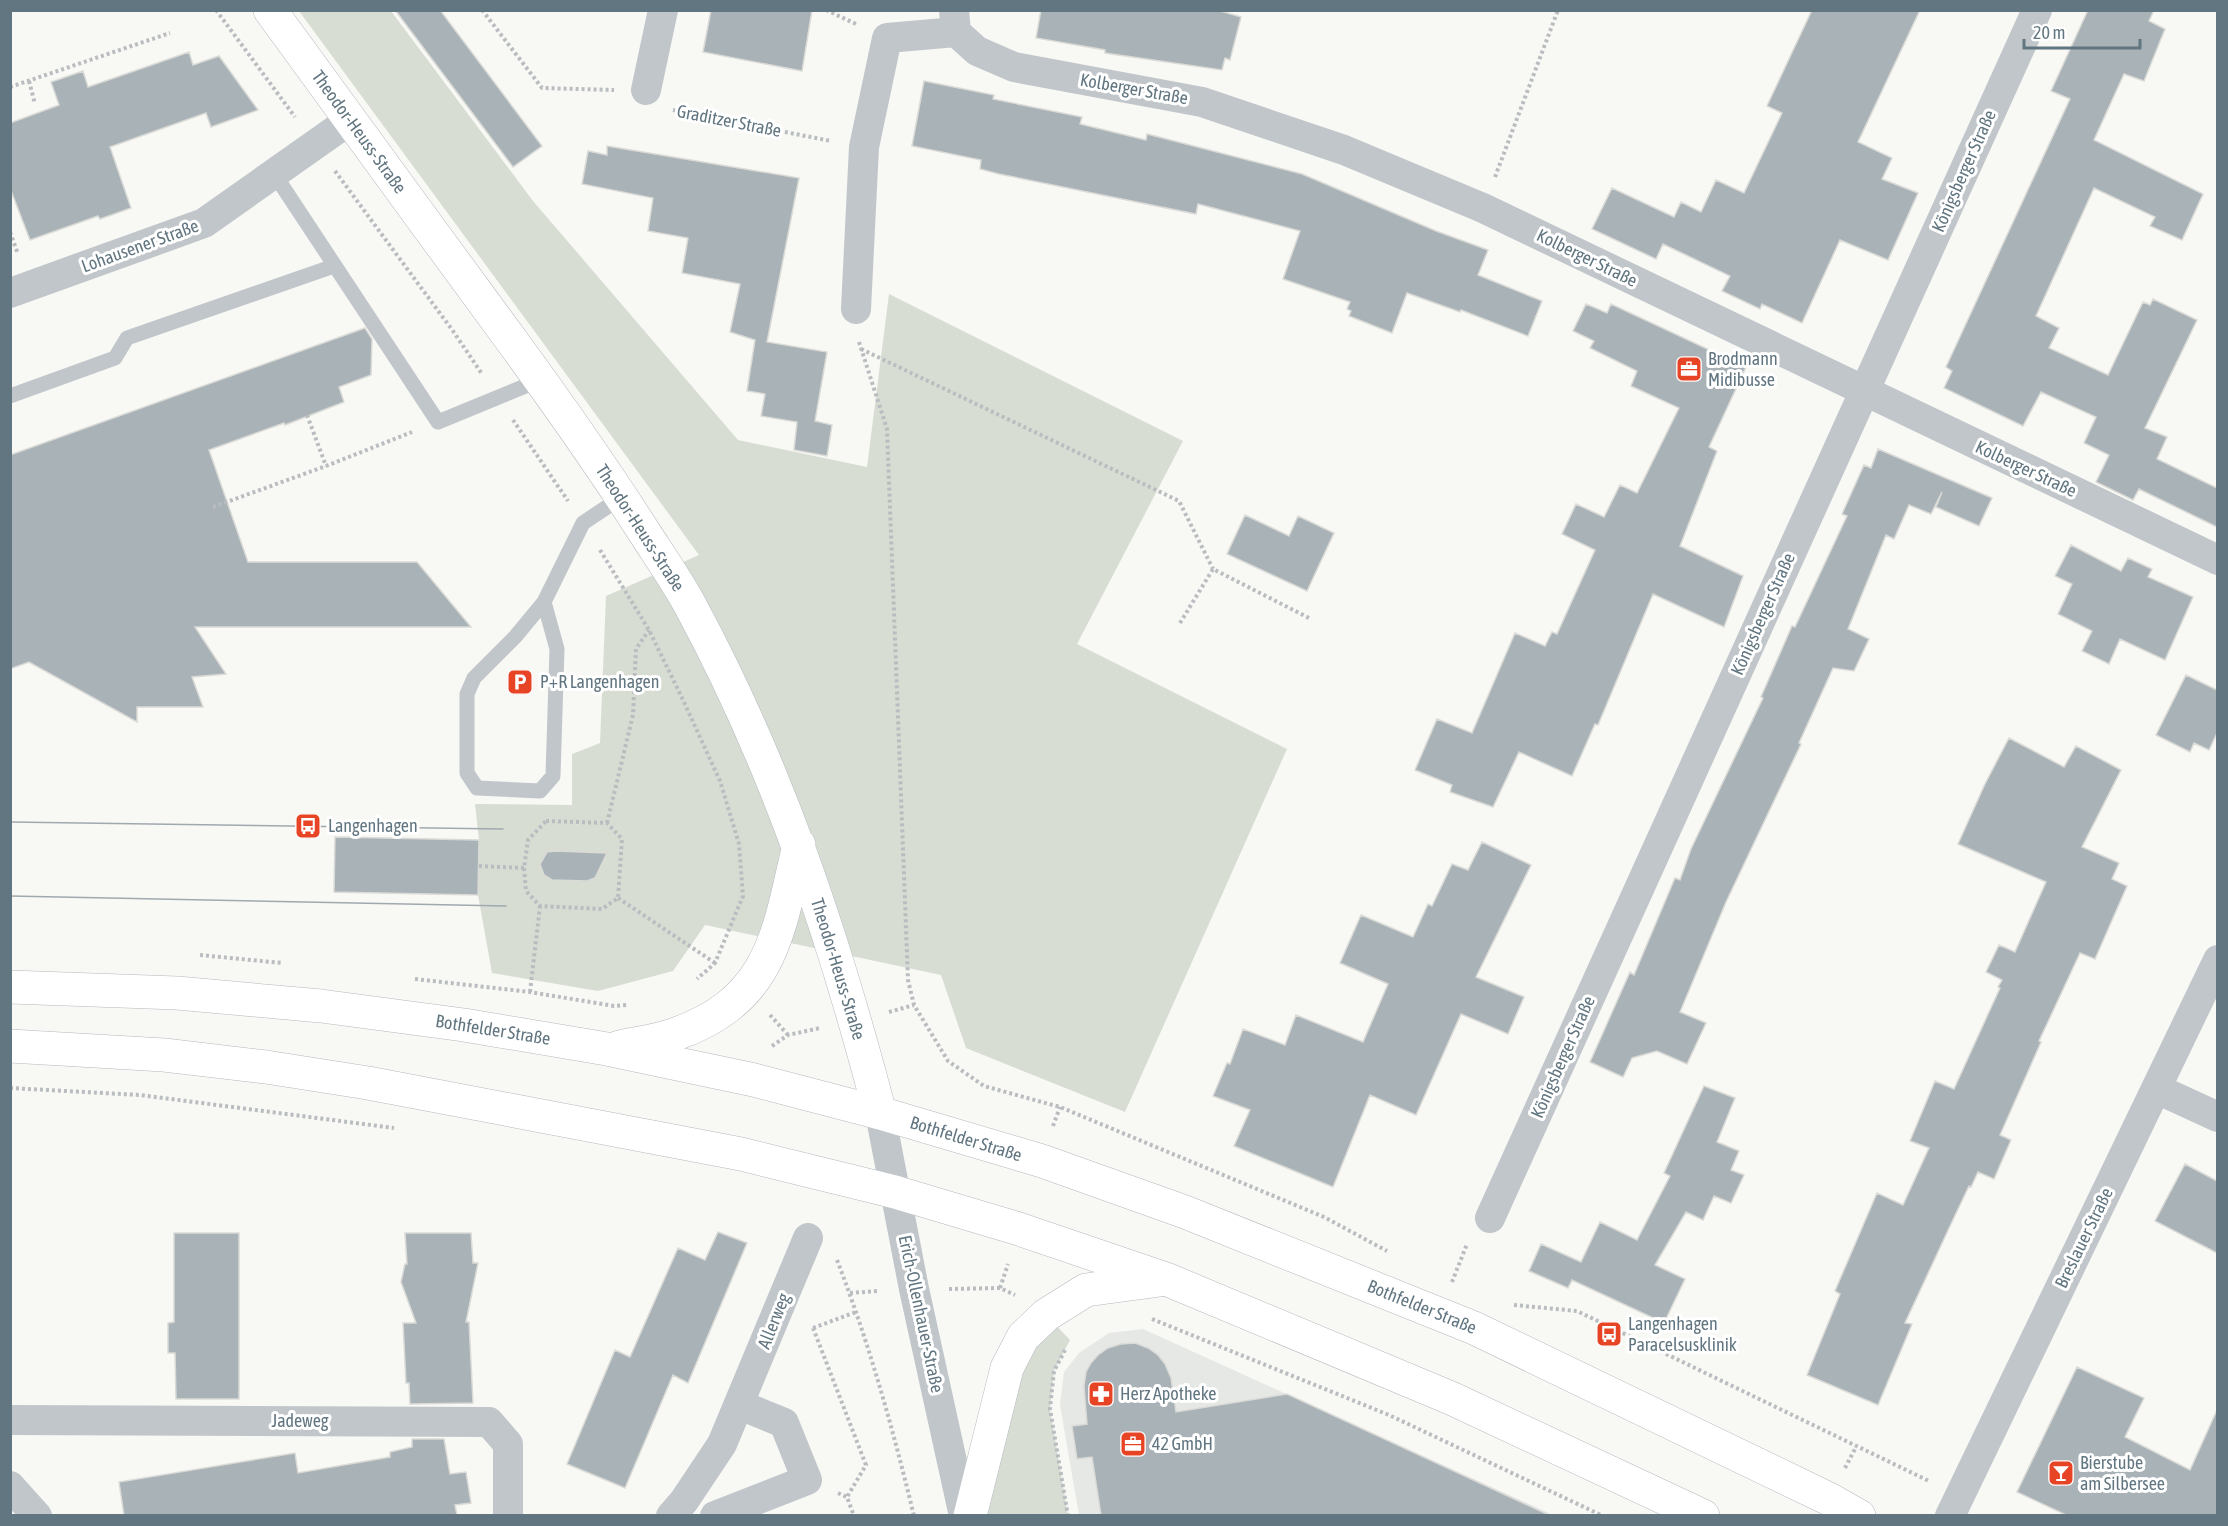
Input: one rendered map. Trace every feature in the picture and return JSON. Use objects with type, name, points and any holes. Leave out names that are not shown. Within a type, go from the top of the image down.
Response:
[{"type":"main road","name":"Theodor-Heuss-Straße","points":[[270,10],[540,380],[622,497],[688,602],[760,747],[799,845],[847,992],[880,1113]]},
{"type":"main road","points":[[607,1049],[672,1036],[696,1026],[725,1010],[745,989],[765,964],[779,933],[799,845]]},
{"type":"main road","name":"Bothfelder Straße","points":[[10,987],[177,993],[321,1006],[464,1024],[607,1049],[754,1080],[880,1113],[1042,1161],[1185,1212],[1474,1328],[1859,1515]]},
{"type":"main road","points":[[10,1046],[164,1055],[266,1067],[368,1083],[730,1152],[895,1192],[1019,1229],[1166,1279],[1453,1399],[1703,1515]]},
{"type":"main road","points":[[970,1515],[1007,1368],[1023,1337],[1046,1315],[1086,1290],[1166,1279]]},
{"type":"street","points":[[646,90],[663,10]]},
{"type":"street","name":"Königsberger Straße","points":[[1491,1218],[2037,10]]},
{"type":"street","points":[[856,309],[864,147],[887,38],[955,21]]},
{"type":"street","name":"Kolberger Straße","points":[[955,21],[976,51],[1014,67],[1202,102],[1344,150],[1483,208],[2217,560]]},
{"type":"street","name":"Lohausener Straße","points":[[10,293],[204,223],[350,120]]},
{"type":"street","name":"Breslauer Straße","points":[[1955,1506],[2217,960]]},
{"type":"street","points":[[2157,1089],[2217,1117]]},
{"type":"street","name":"Erich-Ollenhauer-Straße","points":[[880,1113],[964,1515]]},
{"type":"street","name":"Allerweg","points":[[671,1515],[684,1502],[722,1444],[808,1238]]},
{"type":"street","points":[[715,1515],[807,1480],[784,1423],[740,1405]]},
{"type":"street","name":"Jadeweg","points":[[10,1420],[489,1422],[508,1444],[508,1515]]},
{"type":"street","points":[[10,1486],[37,1515]]},
{"type":"lane","points":[[275,175],[438,422],[540,380]]},
{"type":"lane","points":[[10,396],[115,357],[127,338],[334,266]]},
{"type":"lane","points":[[544,602],[557,649],[553,776],[540,791],[477,788],[467,773],[467,694],[474,678],[515,638],[544,602],[583,523],[622,497]]},
{"type":"path","points":[[216,10],[453,331],[583,523],[649,630],[720,781],[739,844],[743,896],[715,963],[618,898]]},
{"type":"path","points":[[482,10],[542,88],[646,90]]},
{"type":"path","points":[[1483,208],[1558,10]]},
{"type":"path","points":[[10,87],[170,33]]},
{"type":"path","points":[[29,81],[35,104]]},
{"type":"path","name":"Graditzer Straße","points":[[646,90],[661,107],[864,147]]},
{"type":"path","points":[[10,232],[20,257]]},
{"type":"path","points":[[856,309],[856,333],[887,429],[908,980],[914,1005],[948,1061],[984,1086],[1059,1107],[1324,1217],[1392,1254]]},
{"type":"path","points":[[861,348],[1179,501],[1213,569],[1309,618]]},
{"type":"path","points":[[307,415],[326,466]]},
{"type":"path","points":[[213,507],[438,422]]},
{"type":"path","points":[[1180,624],[1213,569]]},
{"type":"path","points":[[607,823],[633,715],[636,649],[649,630]]},
{"type":"path","points":[[546,820],[607,823],[622,840],[618,898],[602,909],[540,906],[526,891],[524,868],[528,840],[546,820]]},
{"type":"path","points":[[479,866],[524,868]]},
{"type":"path","points":[[530,992],[540,906]]},
{"type":"path","points":[[10,1088],[140,1095],[395,1128]]},
{"type":"path","points":[[1441,1280],[1451,1285],[1465,1246],[1491,1218]]},
{"type":"path","points":[[850,1293],[894,1430],[914,1515]]},
{"type":"path","points":[[1509,1305],[1576,1311],[1955,1506]]},
{"type":"path","points":[[1143,1315],[1389,1415],[1603,1515]]},
{"type":"path","points":[[813,1328],[866,1465],[847,1497]]},
{"type":"path","points":[[1068,1515],[1050,1409],[1054,1371],[1070,1340]]},
{"type":"shaded area","points":[[299,11],[391,11],[533,201],[738,440],[867,467],[889,294],[1183,441],[1077,644],[1287,749],[1125,1112],[966,1048],[941,975],[705,925],[673,971],[598,991],[492,973],[478,895],[479,840],[475,804],[572,805],[572,754],[600,743],[606,596],[699,555]]},
{"type":"shaded area","points":[[1046,1315],[1070,1340],[1054,1371],[1050,1409],[1068,1515],[970,1516],[1007,1368]]},
{"type":"shaded area","points":[[1143,1329],[1553,1515],[1079,1515],[1060,1405],[1064,1372],[1079,1353],[1109,1333]]},
{"type":"building","points":[[395,10],[440,10],[542,146],[513,167]]},
{"type":"building","points":[[711,10],[812,10],[802,71],[703,52]]},
{"type":"building","points":[[1041,10],[1217,10],[1241,17],[1230,60],[1225,58],[1222,70],[1105,53],[1105,50],[1036,38]]},
{"type":"building","points":[[1812,10],[1920,10],[1858,142],[1892,158],[1882,179],[1918,193],[1888,260],[1840,240],[1802,323],[1762,304],[1760,309],[1722,291],[1730,276],[1663,244],[1656,259],[1592,229],[1612,188],[1674,217],[1681,202],[1701,212],[1716,180],[1744,193],[1782,113],[1767,106]]},
{"type":"building","points":[[2088,10],[2154,10],[2149,21],[2165,29],[2144,81],[2124,74],[2094,140],[2203,194],[2182,240],[2150,226],[2155,217],[2094,188],[2036,316],[2059,328],[2049,348],[2108,375],[2143,302],[2150,305],[2153,299],[2197,320],[2145,428],[2167,437],[2157,459],[2217,488],[2217,527],[2139,489],[2133,500],[2096,482],[2109,455],[2084,443],[2096,417],[2041,392],[2023,426],[1944,388],[1952,371],[1946,367],[2070,99],[2051,91]]},
{"type":"building","points":[[189,52],[193,65],[219,56],[258,110],[211,127],[206,113],[110,147],[131,208],[100,219],[98,216],[30,240],[10,188],[10,123],[59,105],[51,82],[83,71],[88,87]]},
{"type":"building","points":[[924,81],[994,95],[993,99],[1082,117],[1080,124],[1146,140],[1147,134],[1302,174],[1436,231],[1488,250],[1478,275],[1542,301],[1528,336],[1461,310],[1460,312],[1407,293],[1392,333],[1349,316],[1351,311],[1347,309],[1350,302],[1283,279],[1300,231],[1198,204],[1196,214],[999,174],[980,169],[981,160],[912,146]]},
{"type":"building","points":[[607,146],[799,178],[767,342],[827,352],[815,421],[832,425],[827,456],[794,450],[797,422],[761,416],[765,394],[747,391],[755,340],[730,332],[740,284],[682,273],[688,238],[648,231],[653,198],[582,184],[588,151],[607,155]]},
{"type":"building","points":[[1586,304],[1607,313],[1611,304],[1746,367],[1709,447],[1717,451],[1680,546],[1743,576],[1724,627],[1653,594],[1598,725],[1595,724],[1572,776],[1519,752],[1493,807],[1450,792],[1452,785],[1415,770],[1437,719],[1472,733],[1515,633],[1545,646],[1552,632],[1557,634],[1595,550],[1562,534],[1576,504],[1604,517],[1620,485],[1637,493],[1679,408],[1631,386],[1637,371],[1590,348],[1594,341],[1573,331]]},
{"type":"building","points":[[365,328],[372,339],[371,375],[339,387],[344,402],[285,425],[284,423],[209,450],[248,562],[417,562],[471,627],[195,627],[226,674],[192,677],[203,707],[137,707],[137,722],[29,662],[10,669],[10,455]]},
{"type":"building","points":[[1878,449],[1992,498],[1979,526],[1936,507],[1942,492],[1931,514],[1909,505],[1894,539],[1886,535],[1848,629],[1869,639],[1854,671],[1833,668],[1799,743],[1801,744],[1726,902],[1680,1012],[1706,1023],[1687,1064],[1657,1051],[1632,1058],[1623,1077],[1590,1062],[1630,972],[1634,975],[1675,878],[1680,880],[1691,849],[1763,698],[1761,697],[1792,626],[1795,627],[1847,516],[1842,514],[1864,465],[1871,468]]},
{"type":"building","points":[[1245,515],[1289,536],[1298,516],[1334,533],[1307,591],[1227,554]]},
{"type":"building","points":[[2071,545],[2121,571],[2128,558],[2152,569],[2148,577],[2193,597],[2165,660],[2120,639],[2109,664],[2082,651],[2092,631],[2058,614],[2072,584],[2055,576]]},
{"type":"building","points":[[2186,675],[2217,690],[2217,733],[2209,750],[2194,743],[2190,752],[2156,735]]},
{"type":"building","points":[[2009,738],[2064,767],[2076,746],[2121,770],[2082,847],[2119,863],[2112,879],[2127,886],[2095,959],[2080,953],[2039,1041],[2041,1042],[2000,1135],[2011,1140],[1994,1179],[1978,1172],[1971,1187],[1969,1186],[1905,1323],[1912,1324],[1878,1405],[1807,1375],[1840,1294],[1835,1291],[1877,1193],[1903,1205],[1929,1148],[1910,1141],[1935,1081],[1954,1089],[2000,988],[1998,987],[2002,980],[1986,972],[1999,945],[2015,952],[2046,882],[1958,844]]},
{"type":"building","points":[[335,837],[479,840],[478,895],[334,892]]},
{"type":"building","points":[[1482,842],[1531,865],[1476,977],[1524,997],[1508,1034],[1461,1014],[1416,1115],[1370,1095],[1333,1187],[1234,1146],[1250,1110],[1213,1096],[1227,1063],[1230,1064],[1243,1029],[1285,1045],[1296,1015],[1363,1042],[1388,984],[1340,963],[1361,915],[1413,937],[1428,904],[1432,906],[1452,864],[1468,870]]},
{"type":"building","points":[[547,852],[607,853],[595,878],[587,881],[552,880],[544,875],[540,864]]},
{"type":"building","points":[[1704,1086],[1735,1098],[1717,1142],[1739,1151],[1731,1170],[1744,1175],[1731,1203],[1714,1196],[1703,1220],[1686,1212],[1655,1265],[1685,1279],[1664,1323],[1572,1280],[1568,1288],[1529,1271],[1541,1244],[1581,1262],[1600,1222],[1637,1240],[1670,1176],[1664,1173]]},
{"type":"building","points":[[2185,1164],[2217,1181],[2217,1253],[2155,1221]]},
{"type":"building","points":[[718,1232],[747,1243],[688,1383],[673,1375],[625,1488],[567,1464],[615,1350],[630,1357],[678,1248],[705,1260]]},
{"type":"building","points":[[174,1233],[239,1233],[239,1399],[176,1399],[175,1353],[168,1353],[168,1323],[174,1322]]},
{"type":"building","points":[[405,1233],[471,1233],[473,1263],[478,1263],[466,1322],[469,1322],[473,1403],[410,1404],[409,1383],[406,1383],[403,1323],[416,1323],[401,1282],[405,1264],[407,1264]]},
{"type":"building","points":[[1135,1343],[1158,1355],[1165,1364],[1171,1378],[1176,1412],[1287,1394],[1549,1515],[1101,1515],[1092,1457],[1077,1459],[1072,1426],[1087,1424],[1084,1386],[1086,1372],[1091,1363],[1108,1348]]},
{"type":"building","points":[[2077,1367],[2144,1398],[2125,1437],[2190,1470],[2217,1410],[2217,1515],[2066,1515],[2017,1492]]},
{"type":"building","points":[[412,1439],[444,1439],[450,1474],[466,1472],[471,1503],[455,1505],[457,1515],[124,1515],[119,1482],[295,1453],[298,1473],[390,1457],[390,1452],[412,1447]]},
{"type":"tram line","points":[[10,822],[503,829]]},
{"type":"tram line","points":[[10,896],[506,906]]},
{"type":"place","name":"Brodmann Midibusse","points":[[1689,369]]},
{"type":"place","name":"P+R Langenhagen","points":[[520,682]]},
{"type":"place","name":"Langenhagen","points":[[308,826]]},
{"type":"place","name":"Langenhagen Paracelsusklinik","points":[[1609,1334]]},
{"type":"place","name":"Herz Apotheke","points":[[1101,1394]]},
{"type":"place","name":"42 GmbH","points":[[1133,1444]]},
{"type":"place","name":"Bierstube am Silbersee","points":[[2061,1473]]}]
